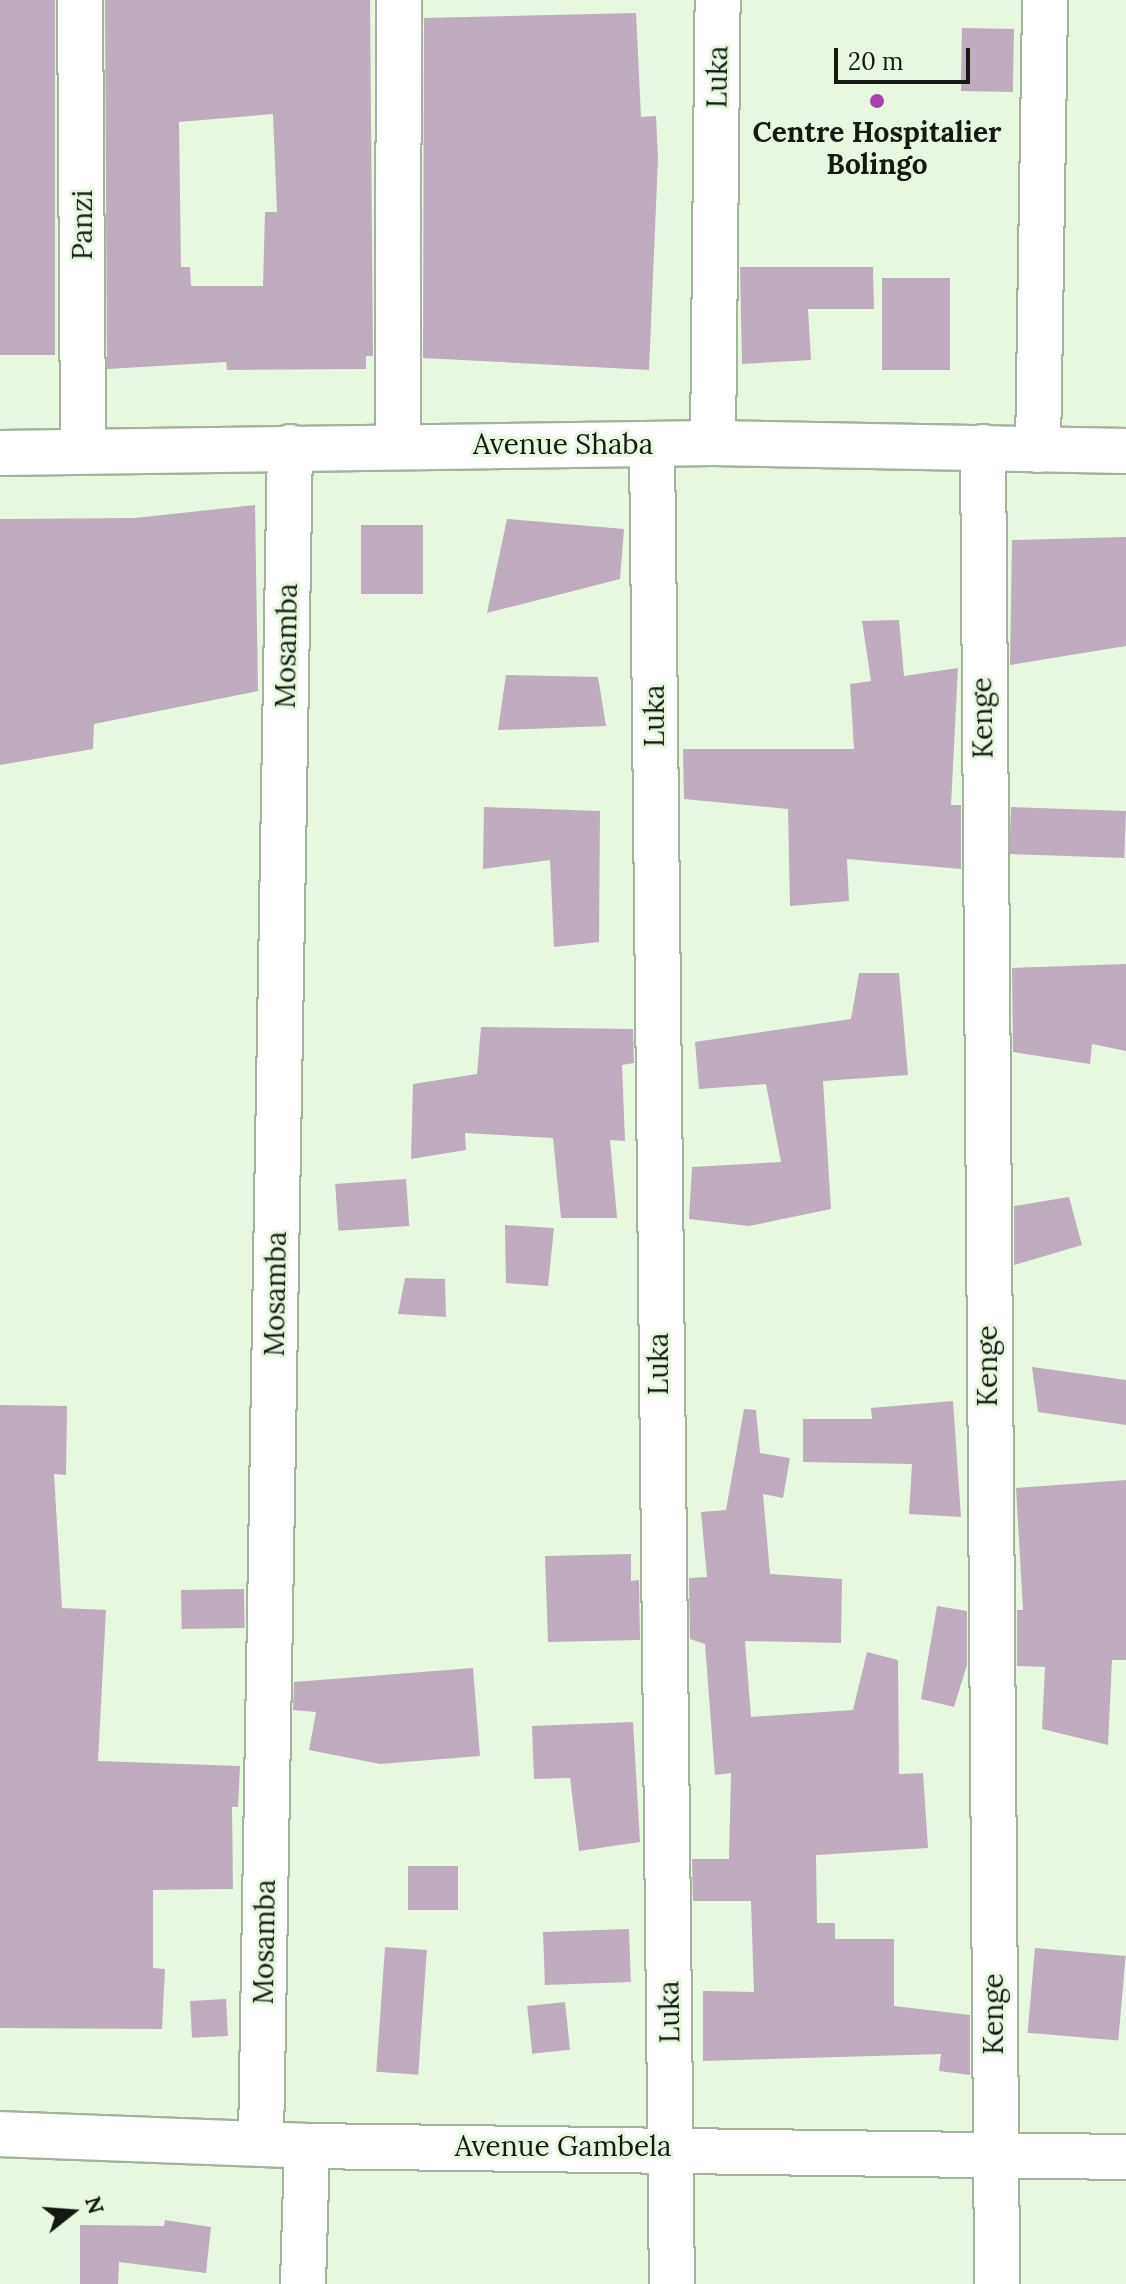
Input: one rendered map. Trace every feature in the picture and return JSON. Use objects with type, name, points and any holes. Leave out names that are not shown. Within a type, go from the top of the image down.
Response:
[{"type":"street","name":"Panzi","points":[[80,0],[83,451]]},
{"type":"street","points":[[398,444],[399,0]]},
{"type":"street","name":"Luka","points":[[713,443],[718,0]]},
{"type":"street","points":[[1038,450],[1045,0]]},
{"type":"street","name":"Avenue Shaba","points":[[0,453],[398,444],[713,443],[1126,451]]},
{"type":"street","name":"Luka","points":[[652,444],[672,2284]]},
{"type":"street","name":"Mosamba","points":[[261,2140],[290,447]]},
{"type":"street","name":"Kenge","points":[[983,447],[997,2284]]},
{"type":"street","name":"Avenue Gambela","points":[[0,2134],[261,2140],[307,2146],[672,2146],[1126,2157]]},
{"type":"street","points":[[303,2284],[307,2146]]},
{"type":"building","points":[[0,0],[55,0],[55,355],[0,355]]},
{"type":"building","points":[[105,0],[370,0],[373,356],[366,356],[366,369],[227,370],[226,362],[107,369]],"holes":[[[273,114],[277,212],[265,212],[263,286],[191,286],[190,267],[181,267],[179,122]]]},
{"type":"building","points":[[636,13],[641,117],[656,116],[658,159],[649,370],[423,358],[424,18]]},
{"type":"building","points":[[962,28],[1014,29],[1013,92],[961,91]]},
{"type":"building","points":[[740,267],[873,267],[874,309],[808,309],[811,360],[742,364]]},
{"type":"building","points":[[882,278],[950,278],[950,370],[882,370]]},
{"type":"building","points":[[255,505],[258,691],[94,724],[93,749],[0,765],[0,519],[135,518]]},
{"type":"building","points":[[507,519],[624,529],[620,579],[487,613]]},
{"type":"building","points":[[361,525],[423,525],[423,594],[361,594]]},
{"type":"building","points":[[1126,537],[1126,646],[1010,665],[1012,540]]},
{"type":"building","points":[[899,620],[904,676],[958,668],[951,805],[961,805],[961,869],[847,859],[849,901],[790,906],[788,809],[684,799],[683,749],[854,749],[850,684],[871,681],[862,621]]},
{"type":"building","points":[[506,675],[598,677],[606,726],[498,730]]},
{"type":"building","points":[[484,807],[600,811],[599,942],[554,947],[550,860],[483,869]]},
{"type":"building","points":[[1011,807],[1126,811],[1124,858],[1009,854]]},
{"type":"building","points":[[1126,964],[1126,1051],[1092,1044],[1090,1064],[1013,1052],[1012,968]]},
{"type":"building","points":[[859,973],[899,973],[908,1075],[823,1081],[831,1209],[749,1226],[689,1219],[692,1167],[781,1162],[766,1084],[699,1089],[695,1042],[851,1019]]},
{"type":"building","points":[[481,1027],[633,1029],[634,1063],[622,1065],[625,1141],[610,1140],[617,1218],[561,1218],[553,1138],[465,1133],[466,1150],[411,1159],[413,1084],[477,1074]]},
{"type":"building","points":[[406,1179],[409,1226],[338,1231],[335,1184]]},
{"type":"building","points":[[1069,1197],[1082,1245],[1014,1265],[1014,1206]]},
{"type":"building","points":[[505,1225],[554,1228],[548,1286],[506,1283]]},
{"type":"building","points":[[405,1278],[445,1279],[446,1317],[398,1314]]},
{"type":"building","points":[[1032,1367],[1126,1380],[1126,1425],[1038,1412]]},
{"type":"building","points":[[953,1401],[961,1517],[909,1514],[912,1464],[803,1462],[803,1419],[872,1419],[871,1408]]},
{"type":"building","points":[[0,1405],[67,1406],[66,1475],[54,1474],[62,1608],[106,1610],[98,1761],[240,1766],[238,1807],[232,1807],[233,1889],[153,1890],[153,1968],[165,1969],[162,2029],[0,2028]]},
{"type":"building","points":[[744,1409],[756,1410],[760,1453],[790,1458],[783,1498],[763,1494],[770,1574],[842,1579],[841,1643],[745,1641],[751,1717],[853,1710],[867,1652],[898,1660],[899,1774],[923,1773],[928,1848],[816,1855],[817,1923],[835,1923],[835,1939],[894,1939],[894,2006],[970,2015],[970,2075],[939,2071],[941,2054],[703,2061],[703,1991],[754,1992],[751,1901],[693,1901],[692,1859],[729,1859],[731,1773],[715,1775],[705,1644],[690,1639],[689,1578],[707,1577],[701,1512],[726,1510]]},
{"type":"building","points":[[1126,1480],[1126,1660],[1112,1660],[1108,1745],[1042,1729],[1045,1667],[1017,1666],[1017,1610],[1023,1610],[1016,1488]]},
{"type":"building","points":[[631,1554],[631,1581],[639,1580],[640,1640],[548,1642],[545,1556]]},
{"type":"building","points":[[244,1589],[245,1628],[182,1629],[181,1590]]},
{"type":"building","points":[[937,1606],[967,1611],[967,1665],[954,1707],[921,1699]]},
{"type":"building","points":[[473,1668],[480,1756],[380,1764],[309,1750],[316,1712],[293,1710],[294,1682]]},
{"type":"building","points":[[633,1722],[640,1842],[579,1851],[570,1778],[534,1779],[532,1726]]},
{"type":"building","points":[[408,1866],[458,1866],[458,1910],[408,1910]]},
{"type":"building","points":[[629,1929],[631,1982],[545,1985],[543,1932]]},
{"type":"building","points":[[385,1947],[427,1950],[418,2075],[376,2072]]},
{"type":"building","points":[[1035,1948],[1126,1956],[1118,2041],[1028,2033]]},
{"type":"building","points":[[226,1999],[228,2036],[192,2038],[190,2001]]},
{"type":"building","points":[[565,2002],[570,2050],[532,2054],[527,2006]]},
{"type":"building","points":[[165,2220],[211,2227],[206,2273],[119,2262],[118,2284],[80,2284],[80,2225],[164,2226]]},
{"type":"place","name":"Centre Hospitalier Bolingo","points":[[877,101]]}]
